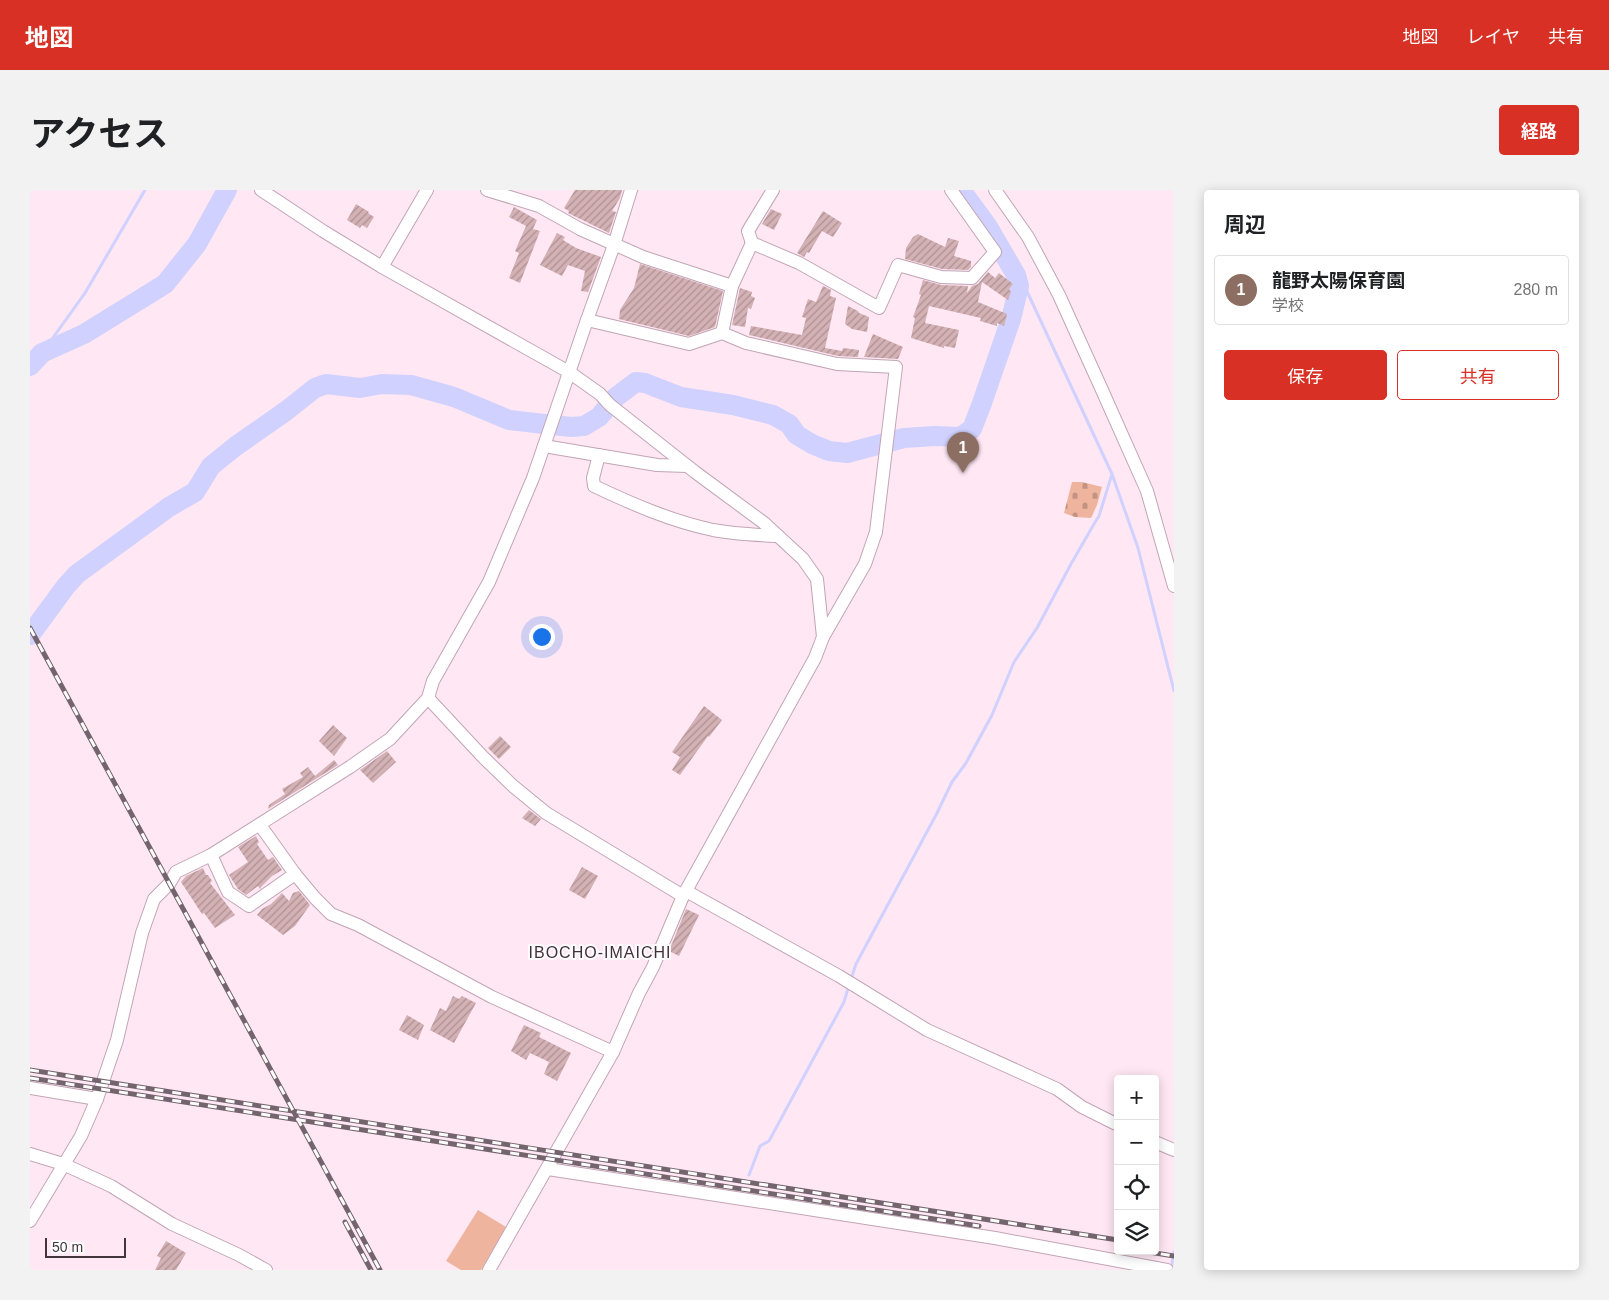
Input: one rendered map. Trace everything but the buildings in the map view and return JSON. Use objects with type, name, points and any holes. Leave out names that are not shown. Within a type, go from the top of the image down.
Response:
[{"type":"street","points":[[261,190],[382,267],[569,372],[600,394],[610,405],[687,466],[764,523],[803,559],[817,579],[824,637]]},
{"type":"street","points":[[382,267],[428,190]]},
{"type":"street","points":[[487,190],[539,206],[580,229],[643,257],[732,286]]},
{"type":"street","points":[[30,1221],[81,1136],[97,1100],[117,1040],[142,933],[154,899],[169,884],[176,872],[212,855],[390,740],[428,698],[433,681],[481,597],[499,560],[533,478],[614,245],[631,190]]},
{"type":"street","points":[[722,333],[732,286],[752,243],[748,231],[773,190]]},
{"type":"street","points":[[752,243],[800,263],[879,308],[898,266],[941,277],[972,278],[996,252],[951,190]]},
{"type":"street","points":[[995,190],[1028,237],[1059,295],[1102,390],[1147,491],[1174,586]]},
{"type":"street","points":[[489,1270],[613,1052],[639,993],[653,967],[684,894],[865,564],[876,532],[896,366],[837,364],[746,343],[722,333],[689,344],[587,320]]},
{"type":"street","points":[[544,446],[657,465],[687,466]]},
{"type":"street","points":[[599,455],[593,478],[594,486],[613,495],[676,520],[714,530],[778,536]]},
{"type":"street","points":[[428,698],[483,757],[513,786],[546,813],[684,894],[839,976],[927,1030],[1057,1089],[1082,1107],[1114,1123]]},
{"type":"street","points":[[260,824],[295,874],[331,914],[358,925],[492,997],[613,1052]]},
{"type":"street","points":[[212,855],[228,892],[249,906],[295,874]]},
{"type":"street","points":[[30,1088],[97,1100]]},
{"type":"street","points":[[1159,1144],[1174,1150]]},
{"type":"street","points":[[30,1154],[63,1164],[111,1186],[172,1224],[239,1255],[266,1270]]},
{"type":"street","points":[[548,1169],[995,1238],[1166,1270]]},
{"type":"green space","points":[[1072,482],[1082,482],[1102,487],[1091,518],[1075,517],[1064,513]]},
{"type":"green space","points":[[478,1210],[506,1227],[481,1270],[461,1270],[446,1261]]},
{"type":"waterway","points":[[42,353],[85,293],[145,190]]},
{"type":"waterway","points":[[30,366],[42,353],[84,334],[165,284],[197,244],[227,190]]},
{"type":"waterway","points":[[30,635],[77,574],[169,507],[195,492],[211,466],[315,388],[326,384],[360,388],[382,384],[411,385],[454,397],[509,420],[571,427],[584,426],[599,417],[616,397],[636,382],[645,383],[681,397],[733,405],[773,415],[789,424],[797,435],[829,451],[847,453],[904,438],[960,437],[972,429],[1011,319],[1019,286],[1016,275],[988,227],[961,190]]},
{"type":"waterway","points":[[851,979],[856,964],[952,782],[966,763],[992,715],[1014,662],[1037,628],[1099,516],[1112,474],[1024,285],[1017,278]]},
{"type":"waterway","points":[[1112,474],[1138,548],[1174,691]]},
{"type":"waterway","points":[[749,1175],[760,1146],[769,1141],[844,1002],[849,985]]},
{"type":"waterway","points":[[1171,1269],[1174,1252]]},
{"type":"railway","points":[[30,628],[380,1270]]},
{"type":"railway","points":[[30,1070],[1114,1239]]},
{"type":"railway","points":[[30,1078],[979,1226]]},
{"type":"railway","points":[[345,1222],[371,1270]]},
{"type":"railway","points":[[1159,1254],[1174,1256]]},
{"type":"place","name":"龍野太陽保育園","points":[[963,473]]},
{"type":"district","name":"IBOCHO-IMAICHI","points":[[600,952]]}]
